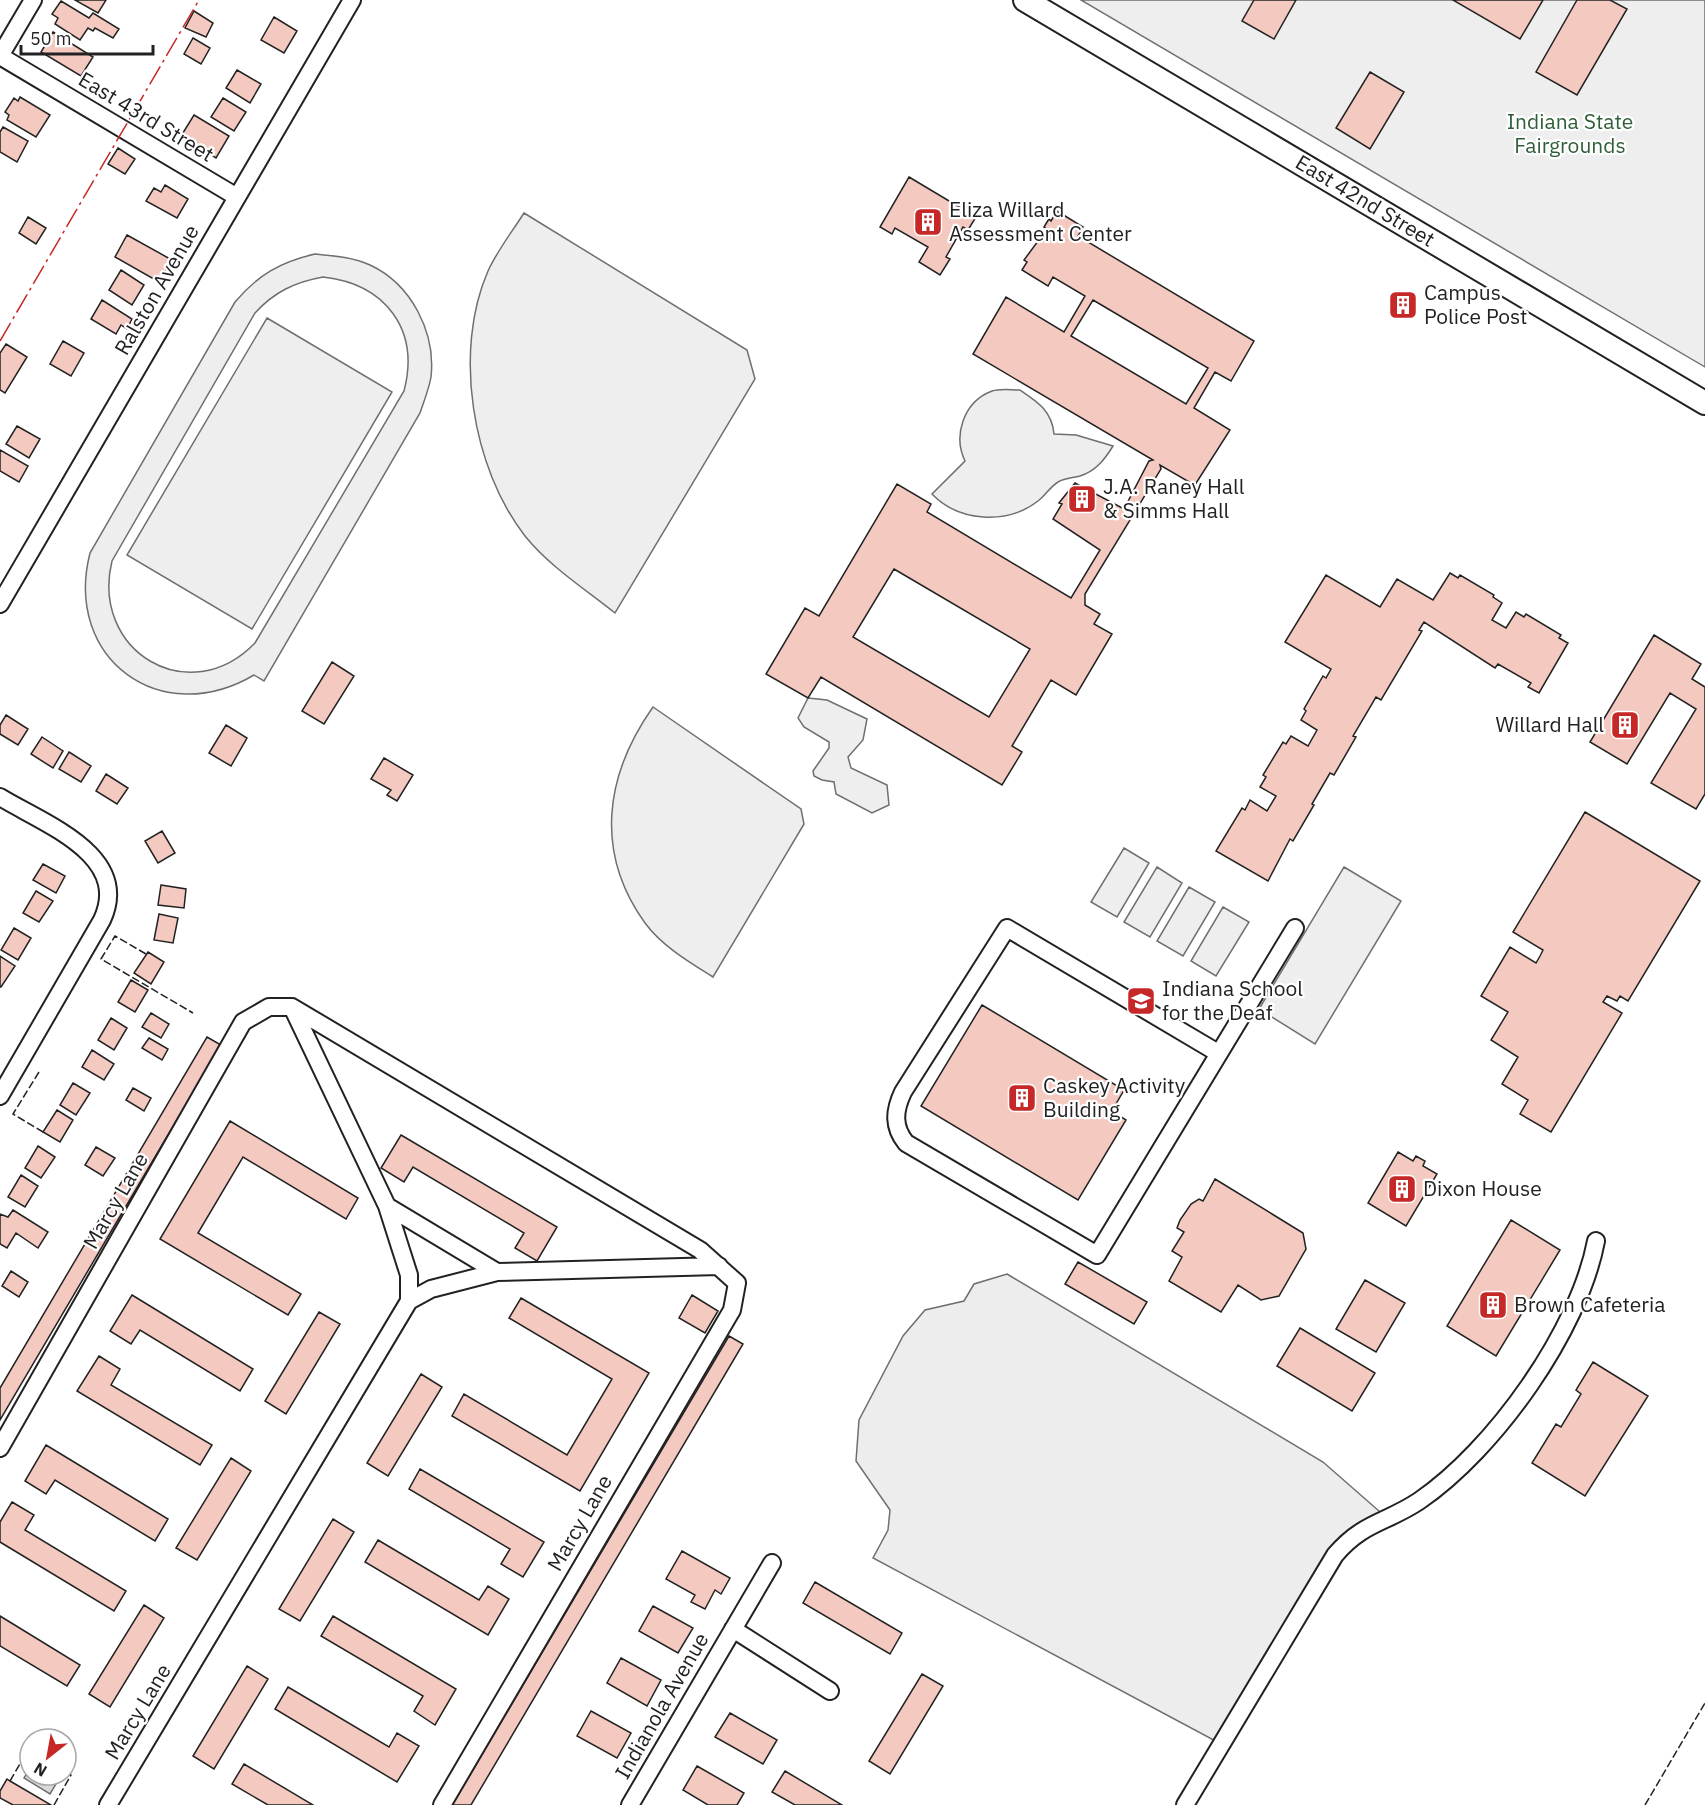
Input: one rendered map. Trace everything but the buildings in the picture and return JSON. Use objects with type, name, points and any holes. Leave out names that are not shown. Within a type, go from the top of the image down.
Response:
[{"type":"street","points":[[0,56],[33,0]]},
{"type":"street","name":"Ralston Avenue","points":[[0,604],[352,0]]},
{"type":"street","name":"East 42nd Street","points":[[1025,0],[1705,403]]},
{"type":"street","name":"East 43rd Street","points":[[0,56],[237,197]]},
{"type":"street","points":[[0,797],[85,848],[96,858],[105,877],[108,898],[102,920],[0,1096]]},
{"type":"street","points":[[1218,1053],[1007,928],[903,1092],[895,1108],[898,1132],[906,1143],[1097,1255],[1295,928]]},
{"type":"street","name":"Marcy Lane","points":[[0,1448],[243,1022],[269,1007],[292,1007],[700,1250],[737,1283],[732,1310],[441,1805]]},
{"type":"street","points":[[292,1007],[387,1206],[409,1275],[409,1301],[431,1289],[497,1272],[719,1266]]},
{"type":"street","points":[[387,1206],[497,1272]]},
{"type":"street","points":[[1185,1805],[1335,1555],[1350,1538],[1420,1500],[1462,1467],[1531,1384],[1557,1341],[1592,1263],[1596,1241]]},
{"type":"street","name":"Marcy Lane","points":[[108,1805],[409,1301]]},
{"type":"street","name":"Indianola Avenue","points":[[630,1805],[772,1563]]},
{"type":"street","name":"Indianola Avenue","points":[[733,1629],[830,1691]]},
{"type":"green space","name":"Indiana State Fairgrounds","points":[[1081,0],[1705,0],[1705,367]]},
{"type":"green space","points":[[524,213],[747,350],[755,379],[615,613],[556,567],[525,536],[507,508],[492,477],[481,443],[470,372],[477,303],[488,271]]},
{"type":"green space","points":[[315,254],[343,257],[370,265],[385,273],[409,297],[425,327],[429,343],[431,377],[425,400],[420,413],[264,681],[254,675],[219,690],[185,694],[154,689],[127,674],[106,653],[91,625],[85,591],[90,553],[235,302],[252,284],[270,271],[291,261]],"holes":[[[323,277],[345,281],[381,300],[393,314],[402,330],[407,348],[408,369],[404,391],[255,643],[229,663],[202,672],[175,671],[150,661],[130,644],[116,621],[109,593],[112,561],[255,313],[277,294],[303,282]]]},
{"type":"green space","points":[[267,318],[392,392],[252,629],[127,555]]},
{"type":"green space","points":[[1020,390],[1047,413],[1054,434],[1076,435],[1113,446],[1110,451],[1091,471],[1058,482],[1038,501],[1012,514],[998,517],[969,515],[943,503],[932,494],[965,461],[960,441],[963,421],[968,411],[982,396],[992,391]]},
{"type":"green space","points":[[808,698],[827,700],[867,719],[863,740],[848,757],[851,768],[887,785],[889,805],[872,813],[836,794],[834,782],[814,776],[813,771],[829,748],[829,742],[804,727],[798,718]]},
{"type":"green space","points":[[653,707],[801,809],[804,824],[713,977],[659,939],[645,923],[629,896],[618,869],[612,841],[612,814],[616,787],[624,759]]},
{"type":"green space","points":[[1124,848],[1149,863],[1117,917],[1091,902]]},
{"type":"green space","points":[[1157,867],[1182,883],[1150,937],[1124,922]]},
{"type":"green space","points":[[1344,867],[1401,901],[1315,1044],[1259,1009]]},
{"type":"green space","points":[[1189,887],[1215,902],[1183,956],[1157,941]]},
{"type":"green space","points":[[1223,907],[1249,922],[1216,976],[1191,961]]},
{"type":"shaded area","points":[[1007,1274],[1323,1462],[1387,1518],[1350,1538],[1221,1744],[873,1558],[888,1530],[890,1510],[856,1461],[859,1420],[903,1336],[925,1310],[964,1301],[974,1284]]},
{"type":"shaded area","points":[[39,1787],[54,1787],[50,1794]]},
{"type":"fence","points":[[146,954],[115,936],[101,959],[193,1013]]},
{"type":"fence","points":[[39,1072],[13,1114],[43,1132]]},
{"type":"fence","points":[[1645,1805],[1705,1703]]},
{"type":"fence","points":[[10,1781],[18,1767]]},
{"type":"fence","points":[[54,1805],[64,1787]]},
{"type":"power","points":[[0,341],[199,0]]},
{"type":"place","name":"Eliza Willard Assessment Center","points":[[928,222]]},
{"type":"place","name":"Campus Police Post","points":[[1403,305]]},
{"type":"place","name":"J.A. Raney Hall & Simms Hall","points":[[1082,499]]},
{"type":"place","name":"Willard Hall","points":[[1625,725]]},
{"type":"place","name":"Indiana School for the Deaf","points":[[1141,1001]]},
{"type":"place","name":"Caskey Activity Building","points":[[1022,1098]]},
{"type":"place","name":"Dixon House","points":[[1402,1189]]},
{"type":"place","name":"Brown Cafeteria","points":[[1493,1305]]}]
